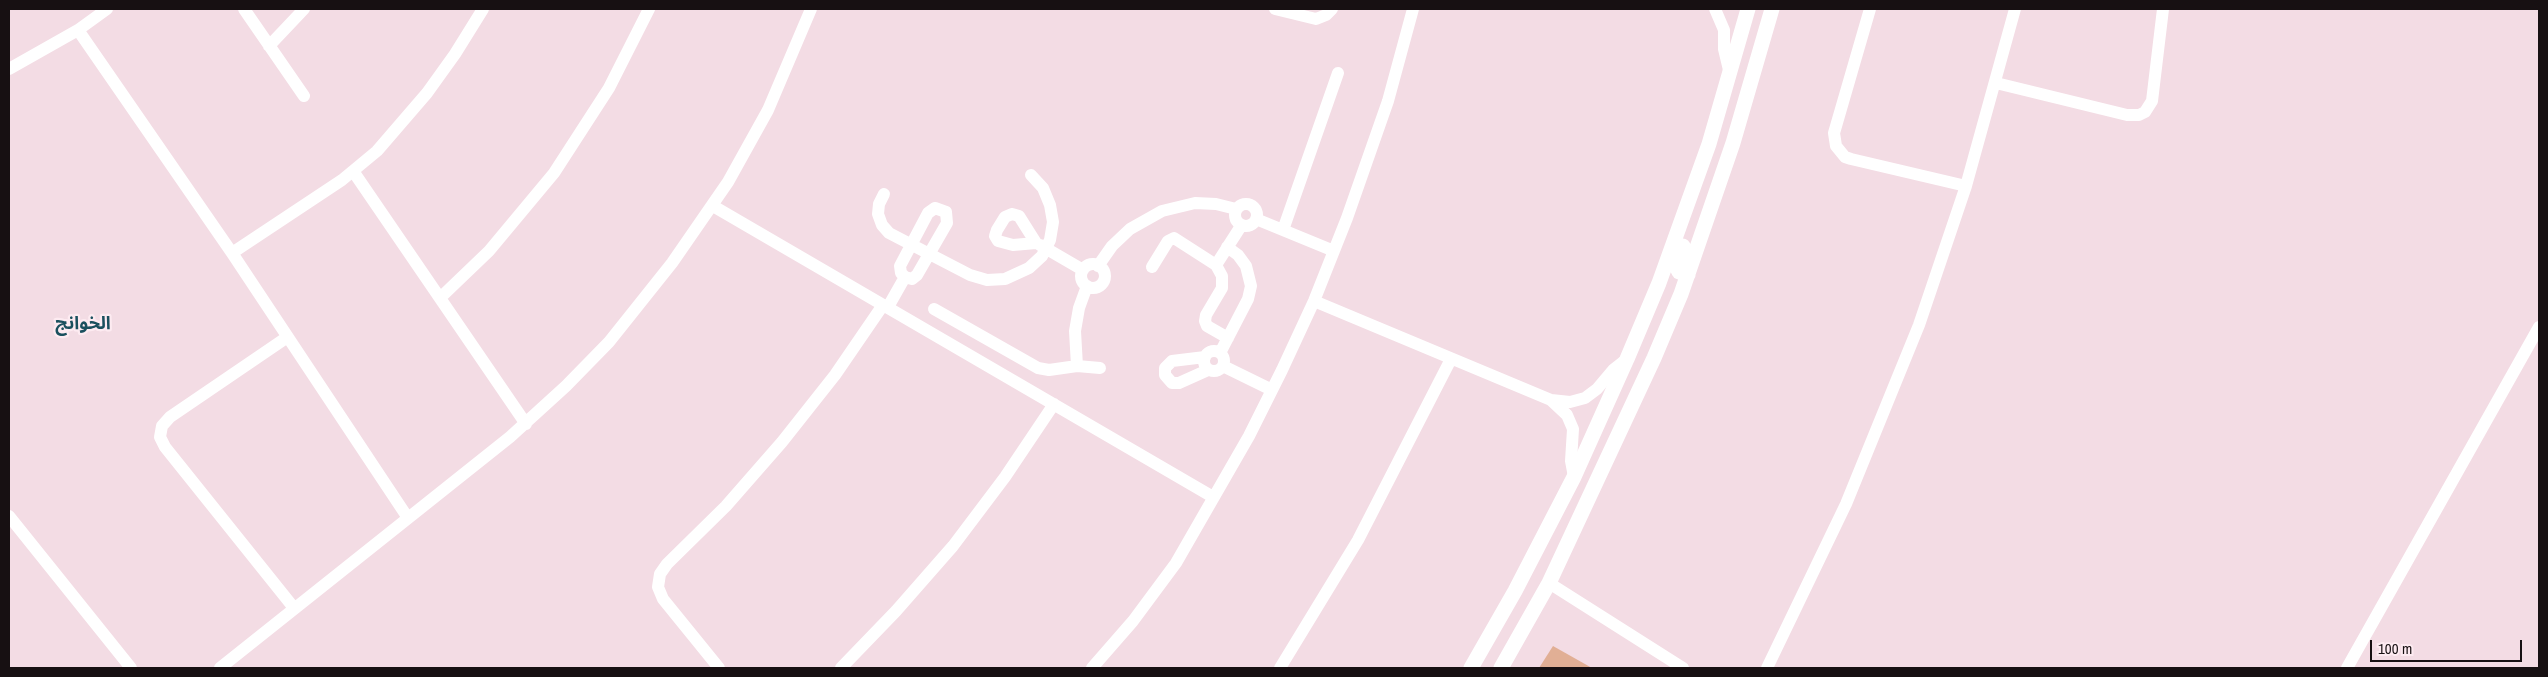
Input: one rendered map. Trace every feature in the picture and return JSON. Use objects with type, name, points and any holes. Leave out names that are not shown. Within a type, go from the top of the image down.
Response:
[{"type":"street","points":[[9,69],[78,30],[108,9]]},
{"type":"street","points":[[244,9],[304,96]]},
{"type":"street","points":[[269,46],[304,9]]},
{"type":"street","points":[[232,253],[353,171],[377,150],[412,113],[455,54],[483,9]]},
{"type":"street","points":[[440,298],[489,251],[554,173],[609,88],[649,9]]},
{"type":"street","points":[[220,668],[526,424],[585,366],[631,316],[713,206],[768,110],[811,9]]},
{"type":"street","points":[[1275,9],[1311,18],[1322,18],[1332,9]]},
{"type":"street","points":[[1298,15],[1318,13],[1324,9]]},
{"type":"street","points":[[1092,668],[1133,621],[1176,563],[1249,436],[1272,390],[1314,301],[1334,251],[1375,140],[1413,9]]},
{"type":"street","points":[[1715,9],[1724,30],[1725,59],[1730,74]]},
{"type":"street","points":[[1471,668],[1515,591],[1574,477],[1627,359],[1684,214],[1730,74],[1748,9]]},
{"type":"street","points":[[1501,668],[1549,583],[1654,358],[1688,275],[1733,143],[1772,9]]},
{"type":"street","points":[[1870,9],[1834,133],[1836,146],[1845,156],[1966,186]]},
{"type":"street","points":[[1767,668],[1826,547],[1885,412],[1933,286],[1966,186],[2015,9]]},
{"type":"street","points":[[1996,83],[2127,115],[2139,115],[2149,107],[2154,91],[2163,9]]},
{"type":"street","points":[[78,30],[232,253],[286,338],[408,518]]},
{"type":"street","points":[[1283,230],[1338,73]]},
{"type":"street","points":[[353,171],[526,424]]},
{"type":"street","points":[[884,194],[878,209],[882,225],[889,233],[970,275],[996,280],[1021,273],[1036,262],[1041,245],[1052,231],[1052,213],[1043,188],[1031,175]]},
{"type":"street","points":[[1098,266],[1112,246],[1130,229],[1162,211],[1195,203],[1216,204],[1236,209],[1245,204],[1252,206],[1256,212],[1256,219],[1252,225],[1241,226]]},
{"type":"street","points":[[713,206],[1213,497]]},
{"type":"street","points":[[941,208],[946,212],[948,221],[930,254],[917,275],[912,279],[900,273],[900,266],[930,211],[941,208]]},
{"type":"street","points":[[1236,209],[1234,217],[1241,226]]},
{"type":"street","points":[[1684,214],[1688,229],[1676,266],[1681,274],[1688,275]]},
{"type":"street","points":[[1256,219],[1334,251]]},
{"type":"street","points":[[1216,265],[1241,226]]},
{"type":"street","points":[[1152,267],[1168,241],[1174,238],[1216,265],[1222,276],[1222,288],[1206,315],[1205,321],[1208,326],[1228,338]]},
{"type":"street","points":[[1041,245],[1083,270]]},
{"type":"street","points":[[1220,353],[1248,300],[1250,286],[1249,272],[1243,260],[1228,247]]},
{"type":"street","points":[[1088,265],[1098,266],[1104,274],[1103,282],[1098,287],[1087,286],[1081,279],[1083,270],[1088,265]]},
{"type":"street","points":[[719,668],[663,598],[658,587],[660,574],[667,564],[726,506],[782,442],[835,375],[905,277]]},
{"type":"street","points":[[1077,366],[1075,331],[1079,308],[1087,286]]},
{"type":"street","points":[[1314,301],[1551,400],[1570,402],[1585,398],[1597,389],[1627,359]]},
{"type":"street","points":[[1650,302],[1659,301],[1664,308],[1652,344],[1654,358]]},
{"type":"street","points":[[934,309],[1032,366],[1050,370],[1077,366],[1100,368]]},
{"type":"street","points":[[2347,668],[2539,327]]},
{"type":"street","points":[[286,338],[165,421],[160,431],[162,442],[294,608]]},
{"type":"street","points":[[1210,352],[1220,353],[1224,359],[1223,366],[1214,372],[1206,363],[1210,352]]},
{"type":"street","points":[[1280,668],[1362,532],[1451,359]]},
{"type":"street","points":[[1223,366],[1272,390]]},
{"type":"street","points":[[1551,400],[1567,415],[1573,429],[1571,461],[1574,477]]},
{"type":"street","points":[[841,668],[896,611],[953,546],[1005,477],[1054,404]]},
{"type":"street","points":[[9,516],[131,668]]},
{"type":"street","points":[[1549,583],[1683,668]]},
{"type":"shaded area","points":[[1553,646],[1592,668],[1539,668]]},
{"type":"district","name":"الخوانج","points":[[83,324]]}]
